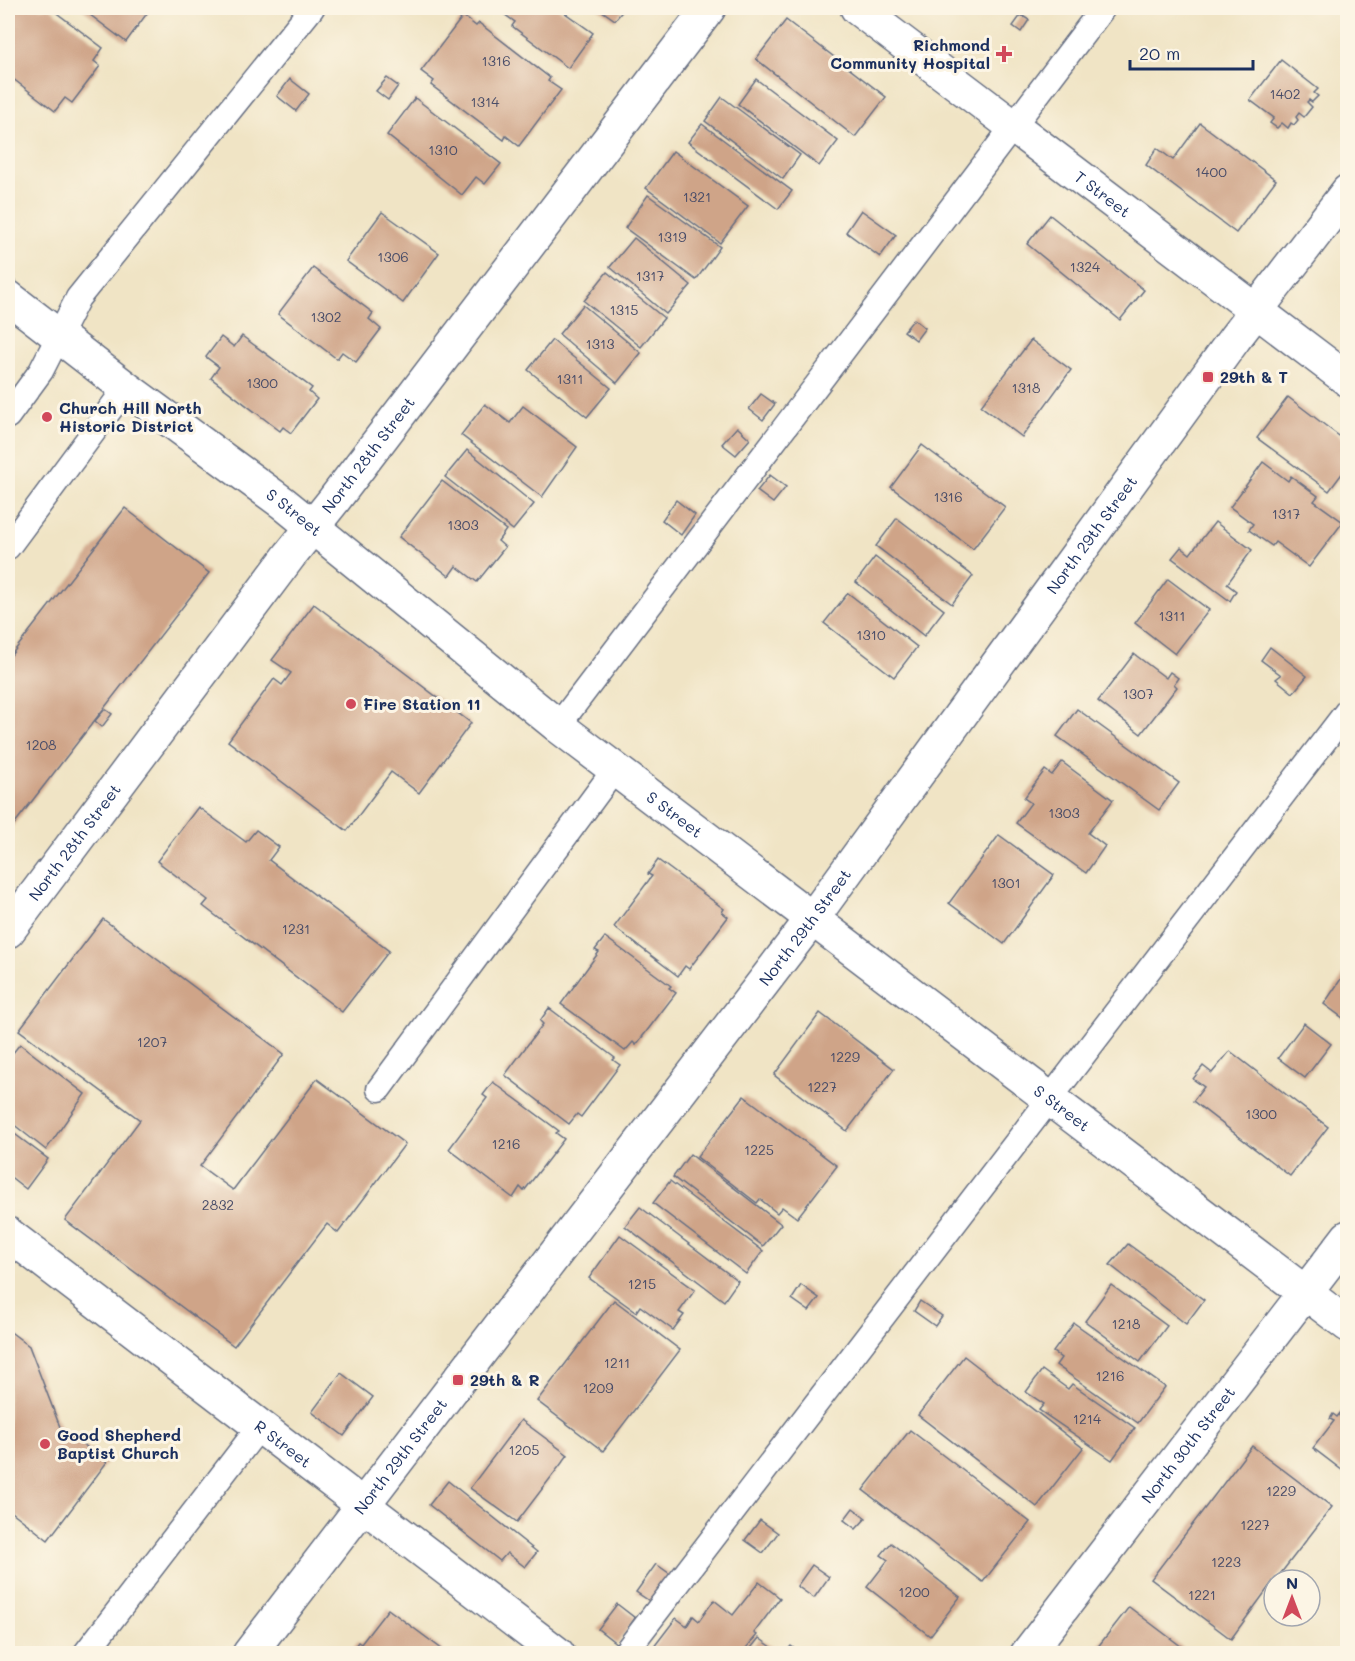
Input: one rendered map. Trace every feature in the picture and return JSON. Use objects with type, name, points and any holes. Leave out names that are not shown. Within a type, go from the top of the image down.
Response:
[{"type":"street","name":"North 28th Street","points":[[8,931],[290,555],[709,8]]},
{"type":"street","name":"T Street","points":[[857,8],[1347,380]]},
{"type":"street","name":"North 29th Street","points":[[249,1653],[812,920],[1256,310],[1347,191]]},
{"type":"street","name":"S Street","points":[[8,297],[126,388],[283,503],[558,726],[1347,1325]]},
{"type":"street","name":"R Street","points":[[8,1234],[558,1653]]},
{"type":"street","name":"North 30th Street","points":[[1027,1653],[1347,1237]]},
{"type":"lane","points":[[8,416],[41,371],[78,298],[312,8]]},
{"type":"lane","points":[[558,726],[1103,8]]},
{"type":"lane","points":[[8,548],[126,388]]},
{"type":"lane","points":[[624,1653],[1347,710]]},
{"type":"lane","points":[[379,1089],[615,769]]},
{"type":"lane","points":[[86,1653],[260,1426]]},
{"type":"building","points":[[11,8],[50,8],[103,48],[94,61],[100,66],[72,103],[65,98],[55,111],[8,75],[8,12]]},
{"type":"building","points":[[81,8],[142,8],[148,12],[126,42]]},
{"type":"building","points":[[509,8],[558,8],[593,33],[568,68],[512,26],[515,22],[504,14]]},
{"type":"building","points":[[598,8],[625,8],[615,20]]},
{"type":"building","points":[[1021,15],[1029,20],[1021,32],[1013,26]]},
{"type":"building","points":[[463,16],[476,26],[479,23],[550,78],[548,81],[561,90],[519,146],[506,136],[504,140],[431,85],[434,81],[421,71]]},
{"type":"building","points":[[786,20],[886,97],[855,137],[756,59]]},
{"type":"building","points":[[1281,60],[1318,89],[1314,93],[1318,96],[1312,102],[1309,100],[1307,102],[1312,107],[1304,117],[1299,113],[1296,117],[1298,120],[1294,125],[1291,123],[1288,128],[1282,123],[1277,128],[1270,123],[1274,118],[1250,100]]},
{"type":"building","points":[[387,78],[398,86],[388,100],[376,91]]},
{"type":"building","points":[[290,79],[309,94],[296,111],[277,96]]},
{"type":"building","points":[[756,79],[838,141],[819,166],[738,104]]},
{"type":"building","points":[[722,97],[800,155],[783,179],[705,121]]},
{"type":"building","points":[[415,98],[501,164],[485,184],[476,177],[462,195],[387,135]]},
{"type":"building","points":[[1200,123],[1276,180],[1236,233],[1146,165],[1157,148],[1173,160]]},
{"type":"building","points":[[702,124],[792,191],[778,209],[688,142]]},
{"type":"building","points":[[673,151],[748,206],[720,243],[646,188]]},
{"type":"building","points":[[648,195],[720,247],[696,280],[625,228]]},
{"type":"building","points":[[861,210],[896,235],[880,257],[846,232]]},
{"type":"building","points":[[382,212],[439,253],[403,303],[346,261]]},
{"type":"building","points":[[1050,215],[1144,290],[1120,320],[1027,244]]},
{"type":"building","points":[[634,238],[691,285],[666,314],[610,267]]},
{"type":"building","points":[[313,268],[373,313],[369,319],[381,329],[356,362],[342,352],[337,359],[278,314]]},
{"type":"building","points":[[607,272],[664,318],[641,347],[584,301]]},
{"type":"building","points":[[583,305],[641,353],[617,383],[559,334]]},
{"type":"building","points":[[914,319],[925,328],[916,340],[904,331]]},
{"type":"building","points":[[242,336],[312,388],[309,392],[317,399],[291,433],[283,427],[280,431],[211,378],[219,367],[206,357],[221,337],[234,347]]},
{"type":"building","points":[[552,340],[611,388],[587,417],[528,370]]},
{"type":"building","points":[[1031,340],[1071,370],[1022,437],[981,406]]},
{"type":"building","points":[[761,394],[775,404],[763,420],[749,409]]},
{"type":"building","points":[[1288,397],[1347,442],[1347,467],[1329,491],[1257,438]]},
{"type":"building","points":[[485,404],[510,423],[523,406],[577,447],[542,497],[461,435]]},
{"type":"building","points":[[737,427],[750,439],[736,455],[722,444]]},
{"type":"building","points":[[922,445],[1005,507],[973,549],[891,487]]},
{"type":"building","points":[[467,450],[534,504],[513,530],[445,477]]},
{"type":"building","points":[[1263,462],[1288,481],[1291,476],[1318,496],[1314,501],[1343,522],[1309,567],[1275,542],[1272,546],[1249,530],[1253,524],[1230,507]]},
{"type":"building","points":[[770,475],[786,487],[773,503],[757,491]]},
{"type":"building","points":[[442,481],[506,530],[498,541],[505,547],[477,582],[456,566],[449,576],[399,537]]},
{"type":"building","points":[[676,500],[695,515],[681,535],[662,520]]},
{"type":"building","points":[[125,508],[209,573],[8,832],[8,659]]},
{"type":"building","points":[[897,518],[973,576],[952,604],[876,546]]},
{"type":"building","points":[[1215,522],[1252,550],[1227,584],[1236,591],[1230,601],[1172,558],[1181,547],[1190,554]]},
{"type":"building","points":[[875,557],[944,610],[924,636],[856,582]]},
{"type":"building","points":[[1168,579],[1209,610],[1175,654],[1135,623]]},
{"type":"building","points":[[848,593],[917,647],[894,677],[824,623]]},
{"type":"building","name":"Fire Station 11","points":[[314,604],[471,723],[419,793],[391,772],[347,831],[228,741],[274,679],[282,685],[291,673],[272,660]]},
{"type":"building","points":[[1270,647],[1307,676],[1293,693],[1276,679],[1281,675],[1261,660]]},
{"type":"building","points":[[1134,654],[1166,678],[1170,672],[1178,678],[1174,684],[1177,687],[1141,734],[1098,701]]},
{"type":"building","points":[[105,709],[112,714],[102,727],[95,721]]},
{"type":"building","points":[[1077,709],[1179,783],[1159,810],[1057,736]]},
{"type":"building","points":[[1062,762],[1113,800],[1088,833],[1105,846],[1086,873],[1016,823],[1031,803],[1024,798],[1045,770],[1052,775]]},
{"type":"building","points":[[198,807],[246,842],[256,830],[279,847],[269,860],[389,951],[342,1012],[203,906],[208,900],[157,861]]},
{"type":"building","points":[[999,835],[1054,875],[1004,944],[949,903]]},
{"type":"building","points":[[658,860],[724,909],[722,912],[728,917],[689,969],[685,966],[678,976],[614,927],[652,876],[648,874]]},
{"type":"building","points":[[103,919],[284,1054],[200,1166],[233,1190],[317,1079],[405,1144],[338,1233],[327,1224],[234,1346],[65,1220],[140,1120],[19,1030]]},
{"type":"building","points":[[605,937],[671,986],[669,988],[676,993],[636,1045],[633,1042],[625,1051],[561,1004],[599,952],[595,950]]},
{"type":"building","points":[[1347,970],[1347,1021],[1324,1004]]},
{"type":"building","points":[[549,1008],[615,1058],[613,1060],[620,1065],[581,1117],[577,1114],[569,1124],[505,1075],[543,1024],[540,1021]]},
{"type":"building","points":[[820,1013],[894,1069],[847,1131],[774,1075]]},
{"type":"building","points":[[1304,1023],[1331,1044],[1305,1078],[1278,1058]]},
{"type":"building","points":[[20,1044],[85,1094],[46,1150],[8,1120],[8,1059]]},
{"type":"building","points":[[1230,1051],[1328,1127],[1290,1176],[1193,1101],[1204,1087],[1193,1079],[1203,1066],[1212,1073]]},
{"type":"building","points":[[493,1082],[559,1131],[556,1133],[564,1139],[524,1191],[520,1187],[513,1198],[449,1149],[487,1098],[483,1095]]},
{"type":"building","points":[[744,1096],[837,1166],[797,1218],[782,1207],[777,1213],[760,1199],[757,1203],[697,1157]]},
{"type":"building","points":[[8,1129],[48,1159],[26,1189],[8,1175]]},
{"type":"building","points":[[690,1154],[781,1224],[763,1246],[673,1177]]},
{"type":"building","points":[[670,1181],[763,1251],[746,1274],[653,1203]]},
{"type":"building","points":[[640,1207],[738,1281],[724,1301],[625,1226]]},
{"type":"building","points":[[620,1235],[695,1290],[679,1312],[684,1315],[673,1330],[640,1306],[636,1312],[589,1278]]},
{"type":"building","points":[[1128,1244],[1204,1300],[1186,1324],[1110,1265]]},
{"type":"building","points":[[801,1285],[819,1298],[809,1311],[792,1299]]},
{"type":"building","points":[[1111,1285],[1167,1326],[1140,1362],[1085,1321]]},
{"type":"building","points":[[614,1300],[680,1350],[603,1451],[537,1401]]},
{"type":"building","points":[[920,1301],[942,1316],[935,1326],[914,1311]]},
{"type":"building","points":[[1074,1323],[1165,1387],[1138,1423],[1056,1365],[1061,1358],[1053,1352]]},
{"type":"building","name":"Good Shepherd Baptist Church","points":[[8,1330],[29,1346],[60,1427],[107,1462],[48,1540],[8,1509]]},
{"type":"building","points":[[964,1356],[1083,1448],[1037,1507],[918,1415]]},
{"type":"building","points":[[1042,1370],[1068,1389],[1072,1384],[1135,1428],[1112,1460],[1039,1410],[1044,1404],[1026,1392]]},
{"type":"building","points":[[341,1373],[373,1397],[344,1436],[312,1412]]},
{"type":"building","points":[[1345,1407],[1347,1409],[1347,1474],[1313,1448],[1334,1421],[1330,1419],[1333,1414],[1337,1417]]},
{"type":"building","points":[[521,1420],[568,1455],[517,1522],[470,1488]]},
{"type":"building","points":[[910,1430],[1030,1522],[983,1582],[863,1490]]},
{"type":"building","points":[[1252,1446],[1332,1507],[1285,1568],[1262,1568],[1262,1596],[1231,1639],[1151,1579]]},
{"type":"building","points":[[448,1481],[537,1552],[525,1567],[507,1553],[500,1561],[429,1505]]},
{"type":"building","points":[[853,1508],[866,1518],[856,1529],[844,1520]]},
{"type":"building","points":[[760,1520],[778,1533],[763,1553],[745,1540]]},
{"type":"building","points":[[891,1543],[960,1597],[930,1636],[867,1587],[888,1560],[881,1555]]},
{"type":"building","points":[[656,1564],[670,1574],[651,1602],[636,1592]]},
{"type":"building","points":[[812,1565],[829,1577],[814,1598],[797,1586]]},
{"type":"building","points":[[759,1582],[780,1598],[754,1633],[757,1635],[742,1653],[650,1652],[676,1618],[687,1626],[693,1616],[699,1621],[714,1600],[733,1615]]},
{"type":"building","points":[[617,1604],[635,1618],[617,1644],[598,1629]]},
{"type":"building","points":[[1129,1607],[1190,1653],[1093,1653]]},
{"type":"building","points":[[388,1609],[443,1650],[441,1653],[350,1653],[358,1642],[361,1644]]},
{"type":"building","points":[[759,1638],[780,1653],[747,1653]]},
{"type":"building","points":[[791,1646],[800,1653],[785,1653]]},
{"type":"place","name":"Richmond Community Hospital","points":[[1004,54]]},
{"type":"place","name":"29th & T","points":[[1208,377]]},
{"type":"place","name":"Church Hill North Historic District","points":[[47,417]]},
{"type":"place","name":"Fire Station 11","points":[[351,704]]},
{"type":"place","name":"29th & R","points":[[458,1380]]},
{"type":"place","name":"Good Shepherd Baptist Church","points":[[45,1444]]}]
